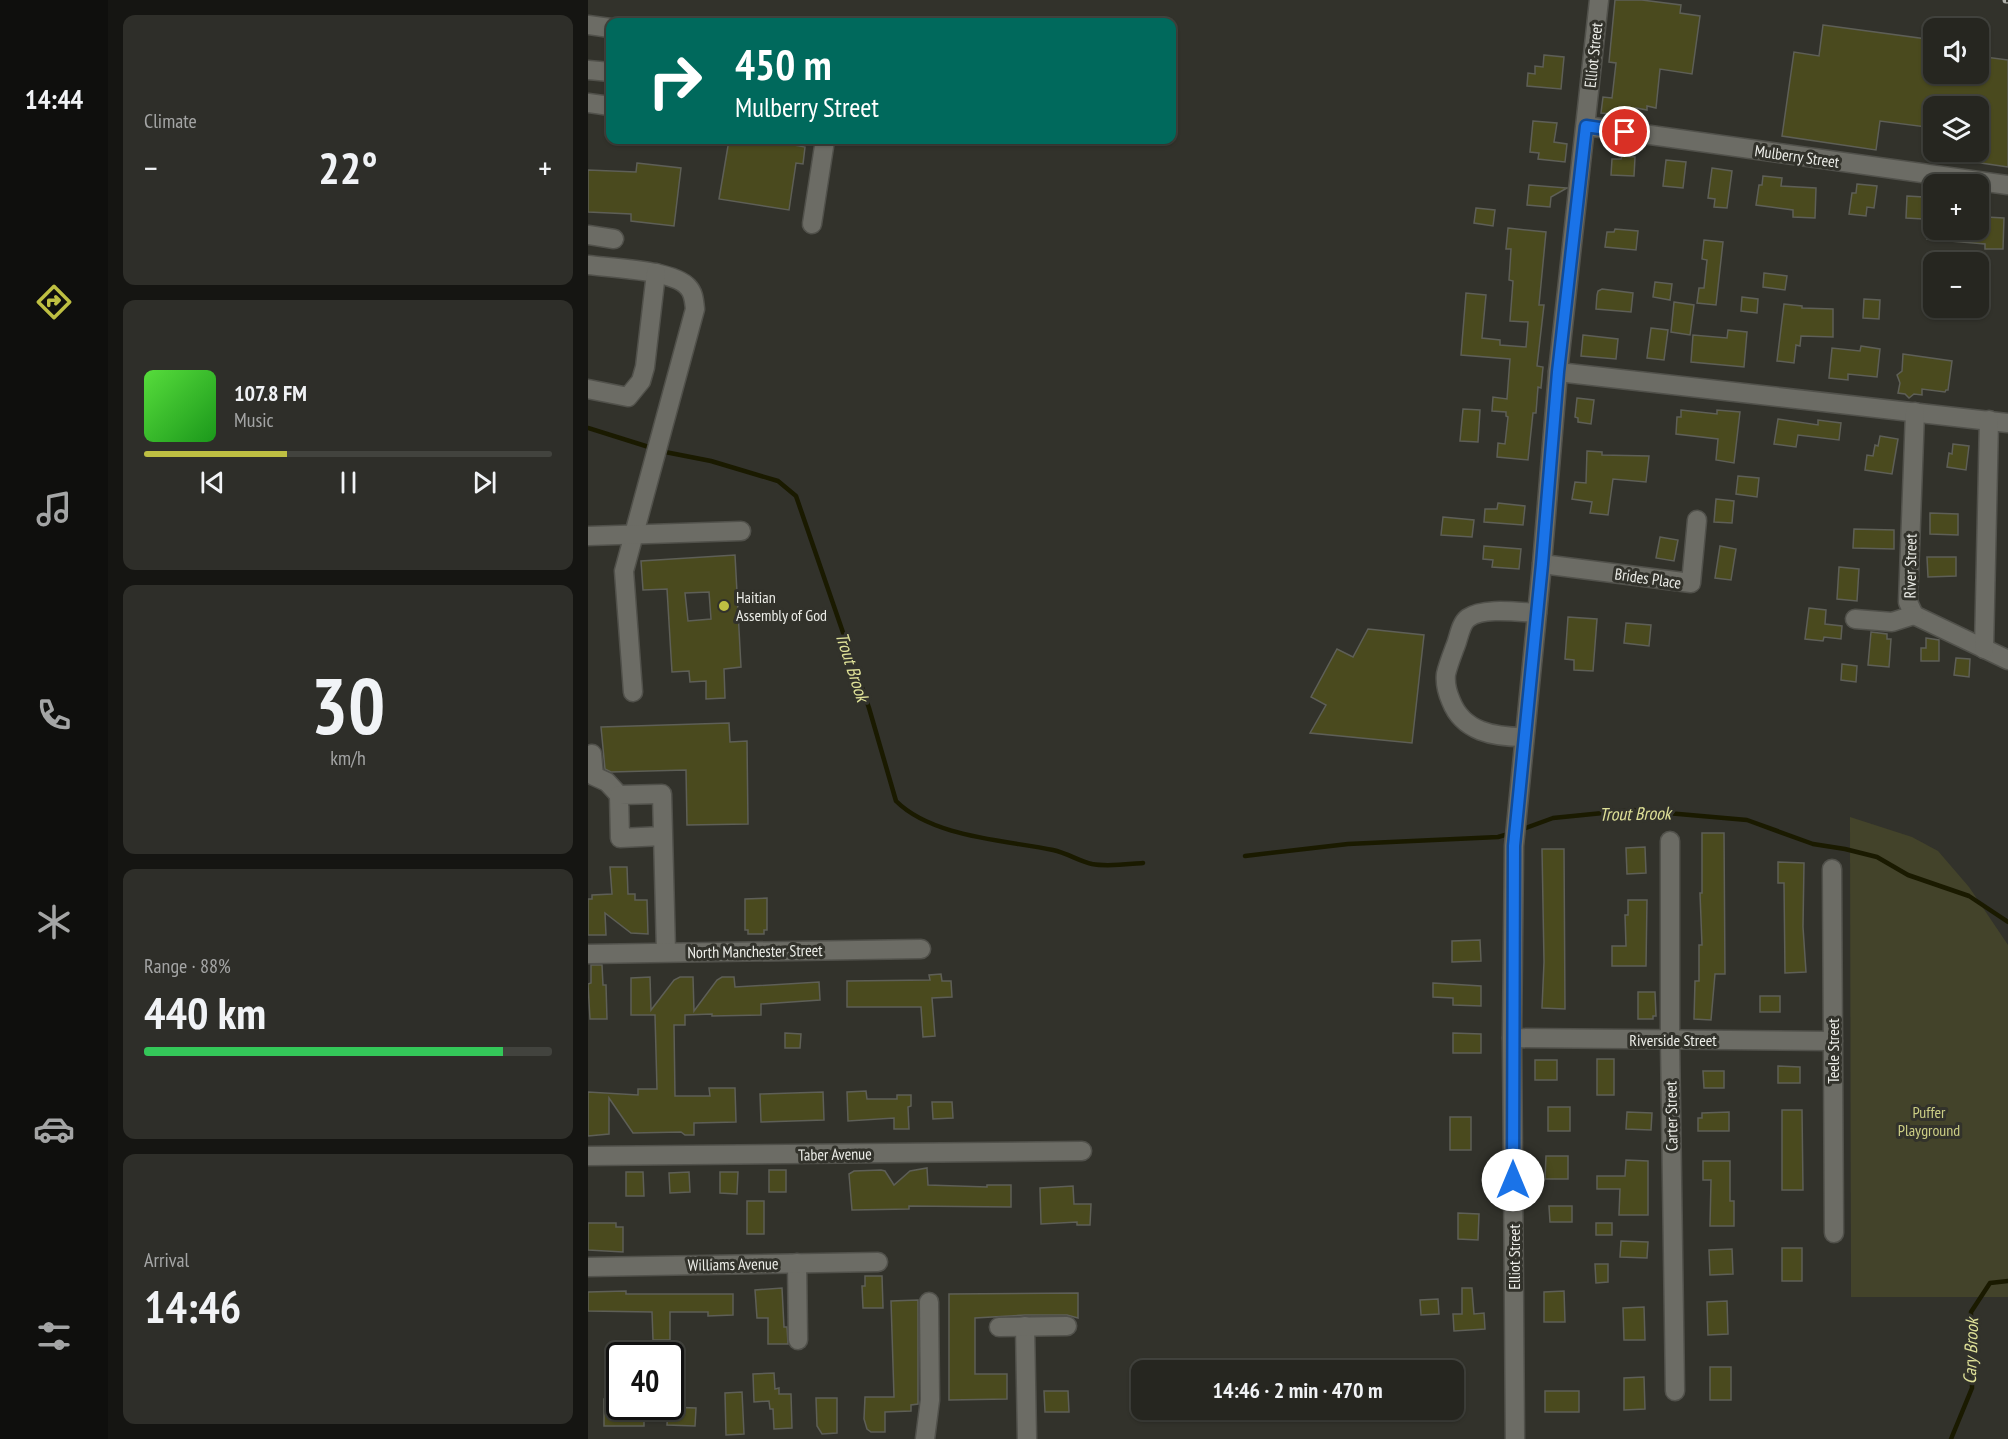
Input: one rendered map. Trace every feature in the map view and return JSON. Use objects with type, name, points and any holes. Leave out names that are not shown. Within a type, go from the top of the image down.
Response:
[{"type":"street","name":"Elliot Street","points":[[1515,1439],[1512,1038],[1514,846],[1542,564],[1558,372],[1599,0]]},
{"type":"street","points":[[588,25],[606,27]]},
{"type":"street","points":[[588,69],[606,71]]},
{"type":"street","points":[[588,103],[606,105]]},
{"type":"street","name":"Mulberry Street","points":[[1586,126],[2008,185]]},
{"type":"street","points":[[812,224],[824,144]]},
{"type":"street","points":[[588,235],[614,238]]},
{"type":"street","points":[[588,265],[667,275],[688,286],[694,297],[695,309],[624,571],[633,692]]},
{"type":"street","points":[[588,389],[628,397],[634,392],[643,374],[656,273]]},
{"type":"street","points":[[1558,372],[2008,423]]},
{"type":"street","points":[[643,374],[674,383]]},
{"type":"street","name":"River Street","points":[[1915,412],[1908,602],[1914,615],[2008,660]]},
{"type":"street","points":[[1984,649],[1989,420]]},
{"type":"street","name":"Brides Place","points":[[1542,564],[1691,584],[1697,520]]},
{"type":"street","points":[[588,536],[741,531]]},
{"type":"street","points":[[1524,737],[1488,734],[1475,729],[1462,719],[1446,690],[1446,674],[1460,629],[1467,619],[1479,613],[1499,611],[1537,613]]},
{"type":"street","points":[[1855,619],[1892,622],[1914,615]]},
{"type":"street","points":[[592,754],[594,776],[607,782],[619,795],[620,838],[663,836]]},
{"type":"street","points":[[619,795],[662,794],[666,952]]},
{"type":"street","name":"Carter Street","points":[[1670,841],[1670,1040],[1675,1390]]},
{"type":"street","name":"Teele Street","points":[[1832,869],[1834,1233]]},
{"type":"street","name":"North Manchester Street","points":[[588,954],[921,949]]},
{"type":"street","name":"Riverside Street","points":[[1512,1038],[1833,1041]]},
{"type":"street","name":"Taber Avenue","points":[[588,1156],[1082,1151]]},
{"type":"street","name":"Williams Avenue","points":[[588,1267],[878,1262]]},
{"type":"street","points":[[797,1263],[798,1340]]},
{"type":"street","points":[[925,1439],[930,1400],[929,1302]]},
{"type":"street","points":[[1024,1326],[1027,1439]]},
{"type":"street","points":[[999,1327],[1067,1326]]},
{"type":"green space","name":"Puffer Playground","points":[[1850,817],[1912,837],[1938,851],[1969,887],[2008,945],[2008,1297],[1851,1297]]},
{"type":"building","points":[[1615,0],[1642,0],[1681,5],[1680,13],[1700,16],[1692,74],[1660,69],[1656,108],[1647,106],[1647,110],[1636,108],[1636,113],[1622,111],[1622,115],[1601,113],[1603,97],[1612,98],[1616,63],[1609,62]]},
{"type":"building","points":[[1823,25],[1923,39],[1923,84],[1989,84],[1989,57],[2008,60],[2008,167],[1974,162],[1989,162],[1989,96],[1923,96],[1923,127],[1880,121],[1876,150],[1782,136],[1794,52],[1819,56]]},
{"type":"building","points":[[1544,55],[1564,57],[1561,89],[1527,86],[1528,73],[1535,74],[1535,66],[1543,67]]},
{"type":"building","points":[[1533,121],[1557,123],[1554,142],[1567,144],[1565,162],[1538,159],[1539,153],[1530,152]]},
{"type":"building","points":[[728,144],[788,144],[805,147],[803,164],[796,163],[789,210],[719,199]]},
{"type":"building","points":[[1622,156],[1635,157],[1634,176],[1611,175],[1612,159],[1621,159]]},
{"type":"building","points":[[1666,160],[1686,162],[1683,188],[1663,186]]},
{"type":"building","points":[[637,163],[681,168],[674,226],[631,221],[631,214],[588,212],[588,170],[636,172]]},
{"type":"building","points":[[1712,168],[1732,171],[1727,208],[1714,207],[1715,199],[1708,198]]},
{"type":"building","points":[[1763,176],[1782,178],[1781,186],[1816,188],[1815,218],[1793,217],[1793,210],[1756,205]]},
{"type":"building","points":[[1857,184],[1877,186],[1874,208],[1867,207],[1866,216],[1849,214],[1852,193],[1856,193]]},
{"type":"building","points":[[1529,185],[1567,188],[1551,197],[1550,207],[1527,205]]},
{"type":"building","points":[[1907,196],[1923,197],[1923,219],[1906,218]]},
{"type":"building","points":[[1476,208],[1495,210],[1493,226],[1474,223]]},
{"type":"building","points":[[1989,217],[2004,218],[2003,249],[1985,249],[1985,244],[1939,240],[1989,240]]},
{"type":"building","points":[[1508,228],[1546,232],[1539,305],[1544,305],[1537,366],[1543,367],[1541,388],[1538,387],[1536,413],[1533,413],[1528,460],[1497,457],[1498,443],[1505,444],[1508,417],[1506,412],[1492,411],[1493,397],[1507,399],[1510,359],[1461,355],[1466,293],[1486,295],[1482,338],[1500,340],[1500,345],[1526,347],[1528,322],[1510,321],[1513,281],[1509,280],[1511,249],[1506,249]]},
{"type":"building","points":[[1615,229],[1638,231],[1636,250],[1605,247],[1607,232],[1614,232]]},
{"type":"building","points":[[1704,240],[1723,242],[1716,305],[1697,303],[1699,288],[1704,288],[1707,260],[1702,259]]},
{"type":"building","points":[[1764,273],[1787,276],[1785,290],[1763,287]]},
{"type":"building","points":[[1655,282],[1672,284],[1670,300],[1653,297]]},
{"type":"building","points":[[1602,289],[1633,293],[1631,312],[1596,309],[1598,291]]},
{"type":"building","points":[[1742,297],[1758,299],[1757,313],[1741,311]]},
{"type":"building","points":[[1864,299],[1880,300],[1879,319],[1863,318]]},
{"type":"building","points":[[1674,302],[1694,305],[1690,335],[1671,332]]},
{"type":"building","points":[[1784,304],[1802,306],[1802,308],[1833,309],[1833,337],[1801,336],[1800,346],[1796,345],[1794,363],[1777,361]]},
{"type":"building","points":[[1651,328],[1668,330],[1664,360],[1647,358]]},
{"type":"building","points":[[1728,330],[1747,332],[1744,367],[1691,362],[1693,335],[1727,338]]},
{"type":"building","points":[[1583,335],[1618,339],[1616,359],[1581,356]]},
{"type":"building","points":[[1861,346],[1880,349],[1877,377],[1848,374],[1848,380],[1829,378],[1832,348],[1860,351]]},
{"type":"building","points":[[1903,354],[1952,361],[1948,390],[1945,392],[1922,389],[1922,395],[1914,394],[1909,398],[1905,394],[1898,393],[1900,383],[1897,375],[1902,371]]},
{"type":"building","points":[[1577,398],[1594,400],[1591,424],[1578,422],[1578,418],[1575,417]]},
{"type":"building","points":[[1463,409],[1480,410],[1478,442],[1460,441]]},
{"type":"building","points":[[1681,410],[1717,414],[1717,410],[1740,412],[1734,463],[1716,460],[1718,439],[1676,434],[1677,417],[1681,417]]},
{"type":"building","points":[[1778,419],[1818,425],[1818,420],[1841,423],[1839,440],[1798,435],[1796,447],[1774,444]]},
{"type":"building","points":[[1880,436],[1898,439],[1892,474],[1865,470],[1867,455],[1873,456]]},
{"type":"building","points":[[1953,444],[1969,446],[1966,470],[1947,467]]},
{"type":"building","points":[[1587,451],[1602,452],[1602,455],[1649,456],[1646,482],[1613,479],[1608,515],[1590,513],[1592,502],[1572,499],[1575,482],[1586,483]]},
{"type":"building","points":[[1738,476],[1759,478],[1757,497],[1736,494]]},
{"type":"building","points":[[1716,499],[1734,501],[1732,523],[1714,522]]},
{"type":"building","points":[[1498,503],[1525,506],[1523,525],[1484,522],[1485,509],[1497,509]]},
{"type":"building","points":[[1930,513],[1958,514],[1958,535],[1930,534]]},
{"type":"building","points":[[1443,517],[1474,520],[1472,537],[1441,535]]},
{"type":"building","points":[[1854,529],[1894,530],[1894,549],[1853,548]]},
{"type":"building","points":[[1660,537],[1678,540],[1674,561],[1656,558]]},
{"type":"building","points":[[1484,546],[1521,549],[1519,569],[1492,567],[1493,560],[1483,559]]},
{"type":"building","points":[[1720,546],[1736,549],[1731,580],[1715,578]]},
{"type":"building","name":"Haitian Assembly of God","points":[[735,555],[741,667],[724,669],[725,698],[706,699],[706,681],[690,682],[689,671],[672,672],[667,589],[643,590],[641,561]],"holes":[[[709,592],[711,619],[688,621],[685,593]]]},
{"type":"building","points":[[1927,557],[1956,557],[1956,576],[1928,577]]},
{"type":"building","points":[[1839,567],[1859,569],[1857,601],[1837,599]]},
{"type":"building","points":[[1809,608],[1826,610],[1825,624],[1842,626],[1841,639],[1824,637],[1823,641],[1805,639]]},
{"type":"building","points":[[1568,617],[1597,619],[1593,671],[1574,670],[1574,660],[1565,659]]},
{"type":"building","points":[[1626,623],[1651,625],[1649,646],[1624,643]]},
{"type":"building","points":[[1368,629],[1424,635],[1412,743],[1310,733],[1326,705],[1311,697],[1337,649],[1353,657]]},
{"type":"building","points":[[1871,632],[1887,634],[1887,639],[1891,639],[1889,667],[1868,665]]},
{"type":"building","points":[[1926,638],[1939,640],[1939,661],[1921,661],[1921,648],[1926,648]]},
{"type":"building","points":[[1956,658],[1970,659],[1969,677],[1954,675]]},
{"type":"building","points":[[1842,664],[1857,666],[1856,682],[1841,680]]},
{"type":"building","points":[[729,723],[730,742],[747,741],[748,824],[687,825],[686,770],[611,772],[605,769],[601,727]]},
{"type":"building","points":[[1702,833],[1724,833],[1725,974],[1715,974],[1711,1020],[1694,1019],[1695,981],[1699,981],[1699,945],[1702,945],[1700,893],[1702,893]]},
{"type":"building","points":[[1645,847],[1646,873],[1627,874],[1626,848]]},
{"type":"building","points":[[1542,849],[1564,849],[1565,1009],[1542,1008],[1544,962]]},
{"type":"building","points":[[1778,862],[1804,863],[1803,927],[1806,972],[1785,973],[1784,883],[1778,883]]},
{"type":"building","points":[[610,867],[627,867],[628,894],[635,894],[635,900],[647,900],[648,934],[631,933],[605,913],[606,935],[588,935],[588,899],[592,899],[592,895],[612,894]]},
{"type":"building","points":[[767,898],[767,930],[764,930],[764,934],[748,934],[748,930],[745,930],[745,899]]},
{"type":"building","points":[[1628,900],[1647,900],[1646,966],[1612,966],[1612,946],[1626,946],[1625,915],[1628,915]]},
{"type":"building","points":[[1480,940],[1481,961],[1452,962],[1452,941]]},
{"type":"building","points":[[591,965],[602,965],[603,985],[606,985],[607,1019],[590,1019],[588,984],[591,983]]},
{"type":"building","points":[[941,974],[942,981],[951,981],[952,997],[932,998],[935,1036],[923,1037],[921,1007],[847,1007],[847,981],[930,980],[929,975]]},
{"type":"building","points":[[650,977],[651,1010],[674,980],[680,977],[693,977],[694,1011],[717,980],[722,977],[734,977],[735,987],[819,982],[820,1000],[761,1004],[761,1015],[685,1015],[685,1025],[674,1025],[675,1096],[710,1096],[709,1088],[735,1088],[736,1122],[694,1123],[694,1135],[685,1135],[681,1132],[633,1133],[609,1098],[609,1134],[588,1136],[588,1092],[638,1095],[638,1089],[657,1089],[655,1015],[631,1015],[631,978]]},
{"type":"building","points":[[1433,983],[1481,986],[1481,1006],[1453,1005],[1453,998],[1433,997]]},
{"type":"building","points":[[1638,992],[1655,992],[1656,1016],[1653,1016],[1653,1019],[1638,1019]]},
{"type":"building","points":[[1760,996],[1780,996],[1780,1012],[1760,1012]]},
{"type":"building","points":[[785,1033],[801,1034],[800,1048],[785,1048]]},
{"type":"building","points":[[1453,1033],[1481,1034],[1481,1053],[1453,1053]]},
{"type":"building","points":[[1597,1059],[1614,1059],[1614,1095],[1597,1095]]},
{"type":"building","points":[[1535,1060],[1557,1060],[1557,1080],[1535,1080]]},
{"type":"building","points":[[1778,1066],[1800,1067],[1800,1083],[1778,1083]]},
{"type":"building","points":[[1703,1071],[1724,1071],[1724,1088],[1704,1088]]},
{"type":"building","points":[[866,1091],[867,1099],[897,1099],[897,1095],[911,1095],[911,1106],[908,1107],[909,1129],[894,1129],[894,1118],[848,1121],[847,1092]]},
{"type":"building","points":[[823,1092],[824,1120],[761,1122],[760,1094]]},
{"type":"building","points":[[932,1102],[952,1102],[953,1118],[933,1119]]},
{"type":"building","points":[[1548,1107],[1570,1107],[1570,1131],[1548,1131]]},
{"type":"building","points":[[1782,1110],[1802,1110],[1803,1190],[1782,1190]]},
{"type":"building","points":[[1627,1112],[1652,1113],[1651,1130],[1626,1129]]},
{"type":"building","points":[[1729,1112],[1729,1131],[1698,1131],[1698,1118],[1702,1118],[1702,1113]]},
{"type":"building","points":[[1450,1117],[1471,1117],[1471,1150],[1450,1150]]},
{"type":"building","points":[[1546,1156],[1568,1156],[1568,1179],[1545,1179]]},
{"type":"building","points":[[1626,1160],[1648,1161],[1648,1215],[1619,1215],[1620,1189],[1597,1189],[1597,1176],[1625,1176]]},
{"type":"building","points":[[1703,1161],[1730,1161],[1730,1201],[1734,1201],[1734,1226],[1710,1226],[1711,1180],[1703,1180]]},
{"type":"building","points":[[927,1168],[928,1185],[987,1187],[987,1185],[1011,1185],[1011,1207],[909,1206],[909,1209],[852,1210],[849,1174],[854,1171],[885,1171],[894,1185],[910,1171]]},
{"type":"building","points":[[769,1170],[786,1170],[786,1192],[769,1192]]},
{"type":"building","points":[[626,1172],[643,1172],[644,1196],[626,1196]]},
{"type":"building","points":[[689,1172],[690,1192],[670,1193],[669,1173]]},
{"type":"building","points":[[720,1172],[738,1172],[737,1194],[720,1193]]},
{"type":"building","points":[[1073,1186],[1074,1204],[1091,1204],[1090,1225],[1077,1225],[1077,1222],[1041,1224],[1040,1188]]},
{"type":"building","points":[[747,1201],[764,1201],[764,1234],[747,1234]]},
{"type":"building","points":[[1549,1206],[1572,1206],[1572,1222],[1550,1222]]},
{"type":"building","points":[[1458,1213],[1479,1214],[1478,1240],[1458,1239]]},
{"type":"building","points":[[588,1223],[616,1223],[616,1227],[623,1227],[623,1252],[588,1250]]},
{"type":"building","points":[[1596,1223],[1612,1223],[1612,1235],[1596,1235]]},
{"type":"building","points":[[1621,1241],[1648,1242],[1647,1258],[1620,1257]]},
{"type":"building","points":[[1782,1248],[1802,1248],[1802,1281],[1782,1281]]},
{"type":"building","points":[[1732,1249],[1733,1274],[1710,1275],[1709,1250]]},
{"type":"building","points":[[1595,1264],[1608,1264],[1608,1282],[1596,1283]]},
{"type":"building","points":[[865,1276],[882,1276],[883,1308],[863,1308],[862,1286],[865,1286]]},
{"type":"building","points":[[782,1288],[784,1327],[787,1327],[788,1344],[768,1344],[768,1318],[757,1318],[755,1290]]},
{"type":"building","points":[[1462,1288],[1472,1288],[1474,1314],[1484,1313],[1485,1329],[1454,1331],[1453,1314],[1462,1314]]},
{"type":"building","points":[[626,1291],[626,1294],[733,1294],[733,1315],[708,1316],[708,1312],[670,1312],[670,1340],[653,1340],[652,1312],[588,1311],[588,1292]]},
{"type":"building","points":[[1564,1291],[1565,1322],[1544,1322],[1544,1292]]},
{"type":"building","points":[[1078,1293],[1078,1318],[1067,1315],[1025,1315],[975,1318],[975,1374],[1007,1374],[1007,1399],[949,1400],[949,1294]]},
{"type":"building","points":[[1438,1299],[1439,1314],[1421,1315],[1420,1300]]},
{"type":"building","points":[[918,1300],[918,1404],[911,1405],[911,1411],[885,1412],[885,1432],[871,1432],[867,1429],[864,1419],[865,1397],[894,1397],[891,1301]]},
{"type":"building","points":[[1727,1301],[1728,1334],[1708,1335],[1707,1302]]},
{"type":"building","points":[[1644,1307],[1645,1340],[1624,1340],[1623,1308]]},
{"type":"building","points":[[1710,1367],[1731,1367],[1731,1400],[1710,1400]]},
{"type":"building","points":[[774,1373],[775,1389],[779,1388],[779,1394],[791,1394],[792,1428],[774,1429],[773,1409],[770,1409],[769,1401],[754,1402],[753,1374]]},
{"type":"building","points":[[1644,1377],[1645,1409],[1624,1410],[1624,1378]]},
{"type":"building","points":[[1044,1391],[1068,1391],[1069,1412],[1045,1412]]},
{"type":"building","points":[[1545,1391],[1579,1391],[1579,1412],[1545,1412]]},
{"type":"building","points":[[742,1392],[744,1434],[726,1435],[725,1393]]},
{"type":"building","points":[[816,1398],[837,1398],[837,1433],[822,1434],[817,1426]]},
{"type":"building","points":[[604,1399],[606,1399],[606,1420],[644,1420],[644,1426],[604,1426]]},
{"type":"building","points":[[684,1408],[696,1408],[695,1426],[667,1425],[667,1420],[684,1420]]},
{"type":"waterway","name":"Trout Brook","points":[[588,428],[652,448]]},
{"type":"waterway","name":"Trout Brook","points":[[660,451],[711,461],[778,481],[796,496],[869,708],[896,801],[911,813],[949,830],[991,840],[1053,850],[1092,864],[1143,863]]},
{"type":"waterway","name":"Trout Brook","points":[[1520,830],[1553,818],[1633,810],[1747,820],[1813,844],[1877,857],[1908,875],[1969,896],[2008,922]]},
{"type":"waterway","name":"Trout Brook","points":[[1245,856],[1348,844],[1498,837],[1512,833]]},
{"type":"waterway","name":"Cary Brook","points":[[1951,1439],[1972,1388],[1971,1312],[1990,1283],[2008,1281]]},
{"type":"place","name":"Haitian Assembly of God","points":[[724,606]]},
{"type":"route","points":[[1513,1180],[1514,846],[1542,564],[1558,372],[1586,126],[1625,132]]}]
